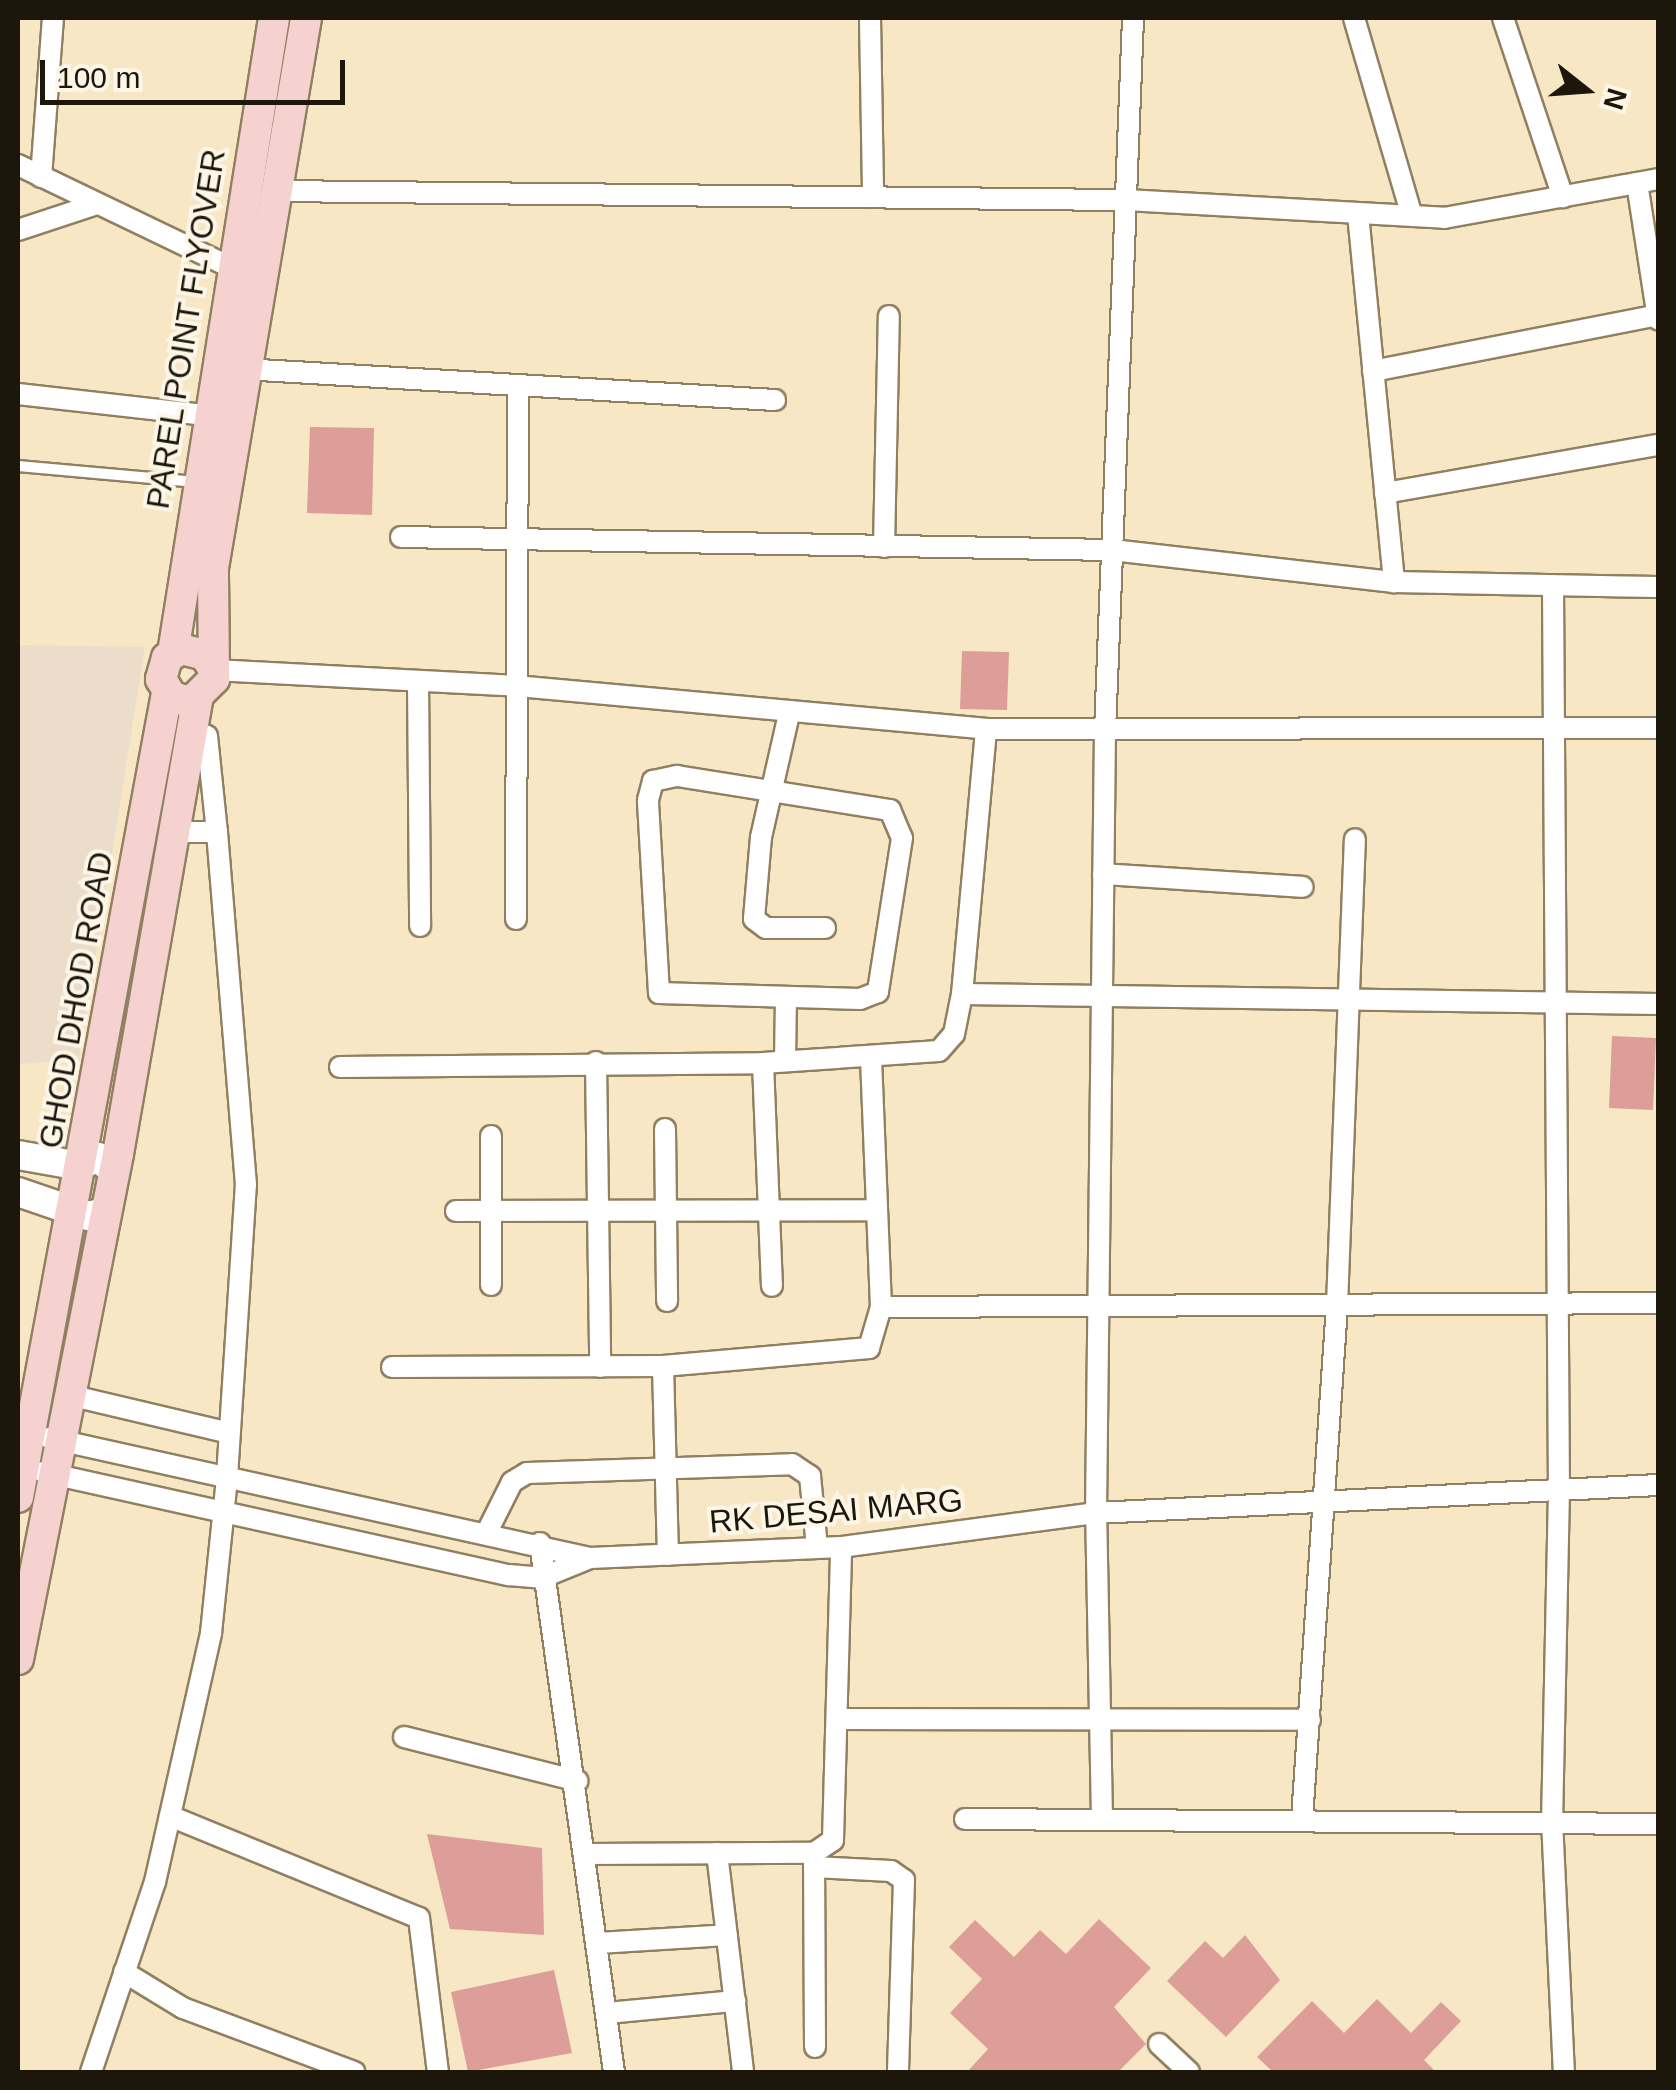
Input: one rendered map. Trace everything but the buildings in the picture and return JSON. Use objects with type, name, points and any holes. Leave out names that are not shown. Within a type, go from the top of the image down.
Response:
[{"type":"main road","name":"PAREL POINT FLYOVER","points":[[173,653],[228,266],[274,18]]},
{"type":"main road","points":[[18,1659],[26,1486],[36,1435],[68,1395],[115,1172],[194,715],[211,688],[213,568],[242,369],[306,18]]},
{"type":"main road","points":[[173,653],[198,650],[214,670]]},
{"type":"main road","name":"GHOD DHOD ROAD","points":[[36,1435],[80,1166],[167,693],[161,672],[173,653]]},
{"type":"main road","points":[[167,693],[194,715]]},
{"type":"street","points":[[42,177],[53,18]]},
{"type":"street","points":[[870,18],[874,197]]},
{"type":"street","points":[[1102,1819],[1096,1513],[1105,731],[1134,18]]},
{"type":"street","points":[[1354,18],[1412,216]]},
{"type":"street","points":[[1503,18],[1563,198]]},
{"type":"street","points":[[18,165],[228,266]]},
{"type":"street","points":[[275,191],[1126,200],[1444,218],[1658,178]]},
{"type":"street","points":[[1374,371],[1658,316],[1636,183]]},
{"type":"street","points":[[18,230],[97,204]]},
{"type":"street","points":[[1358,214],[1394,582]]},
{"type":"street","points":[[884,547],[889,316]]},
{"type":"street","points":[[242,369],[775,400]]},
{"type":"street","points":[[516,919],[518,385]]},
{"type":"street","points":[[18,394],[206,416]]},
{"type":"street","points":[[1385,493],[1658,445]]},
{"type":"street","points":[[401,537],[1112,550],[1394,582],[1658,587]]},
{"type":"street","points":[[1554,587],[1560,1490],[1552,1820],[1564,2072]]},
{"type":"street","points":[[214,670],[516,686],[789,714],[986,729],[1556,725],[1658,728]]},
{"type":"street","points":[[418,680],[420,926]]},
{"type":"street","points":[[789,714],[771,792],[754,919],[766,928],[825,928]]},
{"type":"street","points":[[91,2072],[170,1816],[211,1634],[227,1477],[246,1185],[208,736],[194,715]]},
{"type":"street","points":[[340,1068],[763,1062],[939,1051],[954,1034],[962,994],[986,729]]},
{"type":"street","points":[[677,776],[771,792],[881,806],[896,817],[902,838],[883,988],[860,999],[678,998],[654,984],[653,780],[677,776]]},
{"type":"street","points":[[174,832],[217,832]]},
{"type":"street","points":[[1302,1820],[1337,1305],[1355,839]]},
{"type":"street","points":[[1103,874],[1303,887]]},
{"type":"street","points":[[962,994],[1102,991],[1347,1001],[1658,1004]]},
{"type":"street","points":[[785,1061],[786,996]]},
{"type":"street","points":[[392,1367],[663,1366],[852,1353],[876,1338],[882,1307],[871,1056]]},
{"type":"street","points":[[596,1062],[600,1367]]},
{"type":"street","points":[[763,1062],[772,1286]]},
{"type":"street","points":[[666,1129],[668,1301]]},
{"type":"street","points":[[491,1136],[491,1286]]},
{"type":"street","points":[[18,1155],[80,1166],[98,1157],[115,1172]]},
{"type":"street","points":[[18,1192],[74,1205],[88,1216],[106,1212]]},
{"type":"street","points":[[456,1211],[878,1210]]},
{"type":"street","points":[[882,1307],[1658,1303]]},
{"type":"street","points":[[663,1366],[668,1554]]},
{"type":"street","points":[[68,1395],[230,1432]]},
{"type":"street","name":"RK DESAI MARG","points":[[36,1435],[540,1543],[590,1558],[841,1548],[1096,1513],[1658,1485]]},
{"type":"street","points":[[487,1532],[520,1476],[801,1466],[810,1476],[816,1548]]},
{"type":"street","points":[[26,1486],[221,1516],[541,1578],[590,1558]]},
{"type":"street","points":[[540,1543],[541,1578],[578,1781],[612,2071]]},
{"type":"street","points":[[815,2047],[814,1860],[836,1828],[841,1719],[841,1548]]},
{"type":"street","points":[[841,1719],[1310,1720]]},
{"type":"street","points":[[404,1737],[578,1781]]},
{"type":"street","points":[[170,1816],[420,1918],[438,2072]]},
{"type":"street","points":[[966,1819],[1552,1820],[1658,1824]]},
{"type":"street","points":[[587,1854],[717,1853],[892,1870],[904,1880],[898,2072]]},
{"type":"street","points":[[717,1853],[744,2072]]},
{"type":"street","points":[[598,1944],[727,1936]]},
{"type":"street","points":[[124,1972],[183,2008],[354,2072]]},
{"type":"street","points":[[607,2013],[735,2001]]},
{"type":"street","points":[[1158,2044],[1189,2072]]},
{"type":"lane","points":[[18,466],[197,482]]},
{"type":"shaded area","points":[[18,645],[145,647],[79,1060],[18,1064]]}]
